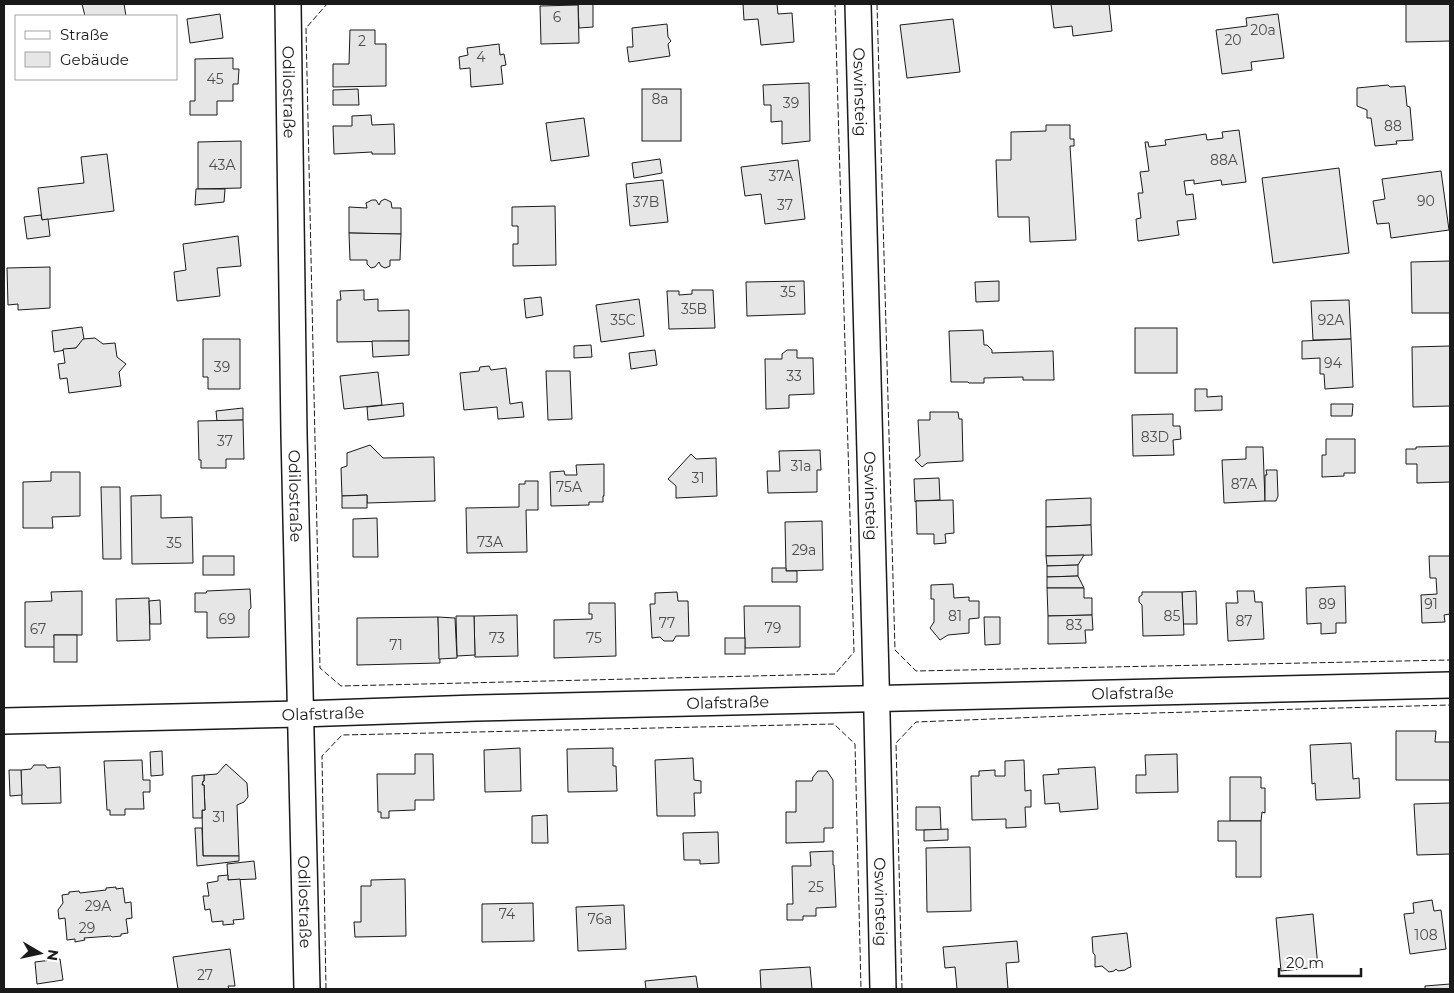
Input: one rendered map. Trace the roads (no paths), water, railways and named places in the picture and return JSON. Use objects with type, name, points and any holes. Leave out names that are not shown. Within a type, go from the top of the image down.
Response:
[{"type":"street","name":"Odilostraße","points":[[288,4],[300,714],[307,989]]},
{"type":"street","name":"Oswinsteig","points":[[858,4],[883,989]]},
{"type":"street","name":"Olafstraße","points":[[4,721],[1450,685]]}]
